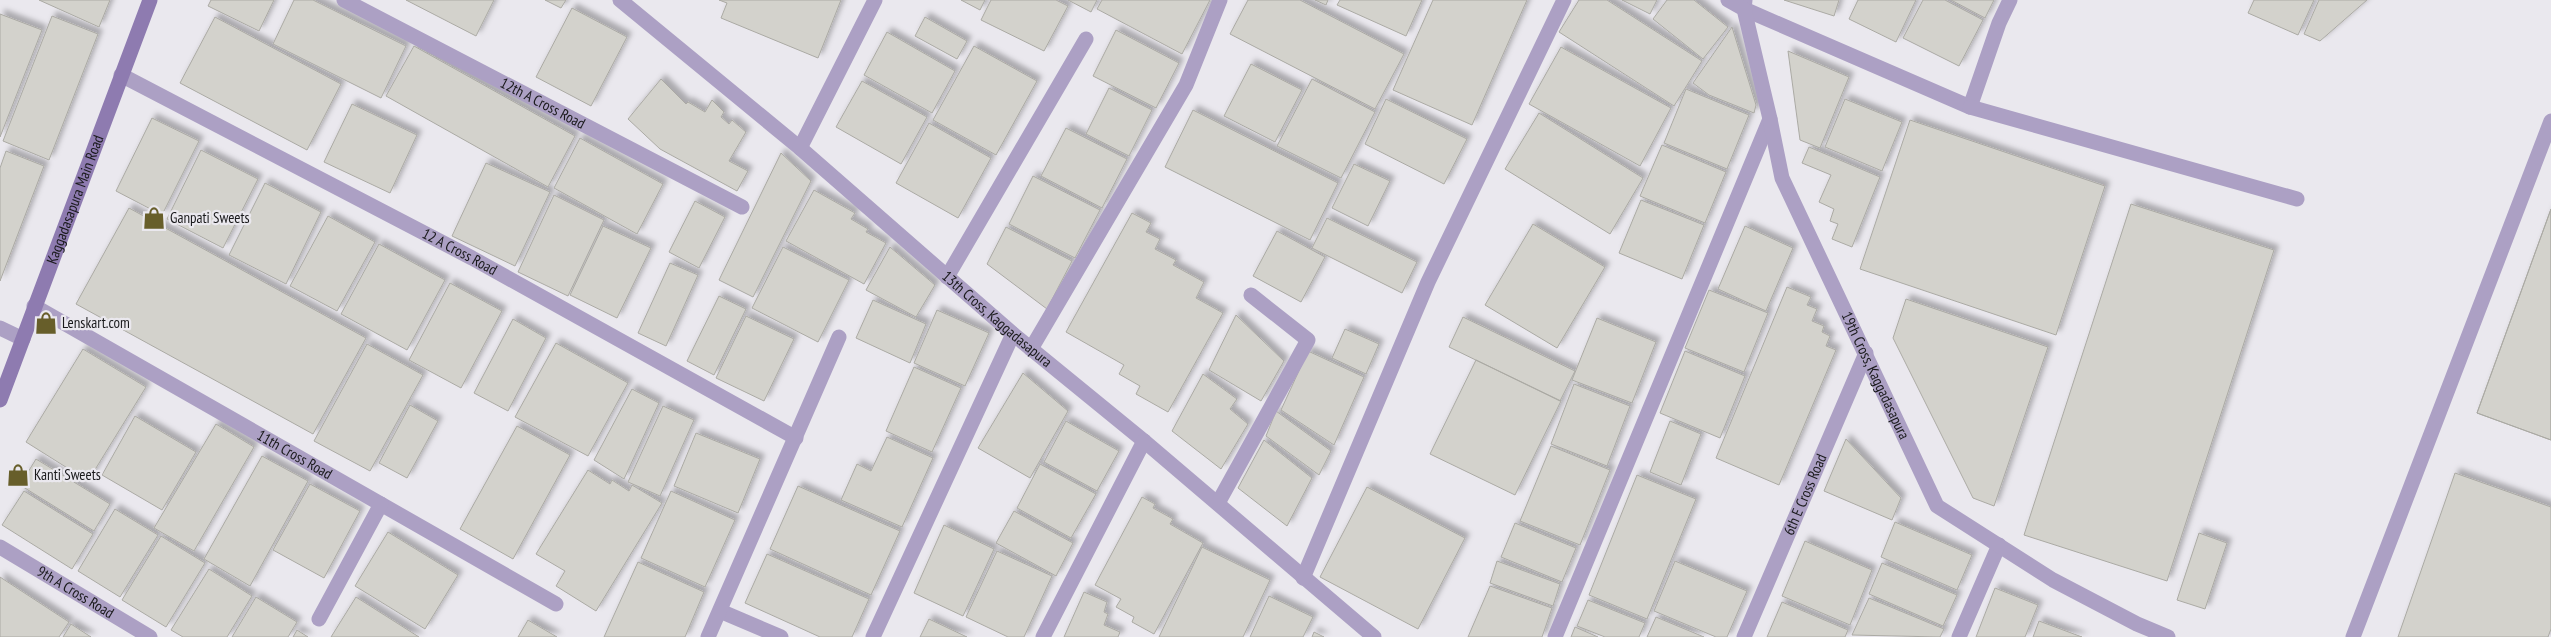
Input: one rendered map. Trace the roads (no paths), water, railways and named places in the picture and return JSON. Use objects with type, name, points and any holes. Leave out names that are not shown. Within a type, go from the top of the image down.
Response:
[{"type":"main road","name":"Kaggadasapura Main Road","points":[[0,400],[150,0]]},
{"type":"street","name":"12th A Cross Road","points":[[344,0],[742,207]]},
{"type":"street","name":"13th Cross, Kaggadasapura","points":[[620,0],[800,148],[1013,334],[1218,503],[1303,578],[1374,637]]},
{"type":"street","points":[[800,148],[875,0]]},
{"type":"street","points":[[1031,349],[1186,86],[1220,0]]},
{"type":"street","points":[[1303,578],[1428,282],[1564,0]]},
{"type":"street","points":[[1728,0],[1744,4],[1970,107],[2296,199]]},
{"type":"street","points":[[1970,107],[1998,23],[2010,0]]},
{"type":"street","name":"19th Cross, Kaggadasapura","points":[[1744,4],[1782,178],[1937,506],[2053,580],[2137,624],[2168,637]]},
{"type":"street","points":[[947,276],[1086,39]]},
{"type":"street","name":"12 A Cross Road","points":[[121,76],[480,262],[796,438]]},
{"type":"street","points":[[1554,637],[1770,119]]},
{"type":"street","points":[[2353,637],[2551,121]]},
{"type":"street","points":[[1218,503],[1308,340],[1251,295]]},
{"type":"street","name":"11th Cross Road","points":[[34,306],[556,604]]},
{"type":"street","points":[[0,328],[23,339]]},
{"type":"street","points":[[873,637],[1013,334]]},
{"type":"street","points":[[708,637],[839,337]]},
{"type":"street","name":"6th E Cross Road","points":[[1744,637],[1866,353]]},
{"type":"street","points":[[1043,637],[1144,441]]},
{"type":"street","points":[[320,619],[381,504]]},
{"type":"street","points":[[1959,637],[1999,545]]},
{"type":"street","name":"9th A Cross Road","points":[[0,547],[150,637]]},
{"type":"street","points":[[720,611],[781,637]]},
{"type":"place","name":"Ganpati Sweets","points":[[154,218]]},
{"type":"place","name":"Lenskart.com","points":[[46,323]]},
{"type":"place","name":"Kanti Sweets","points":[[18,475]]}]
